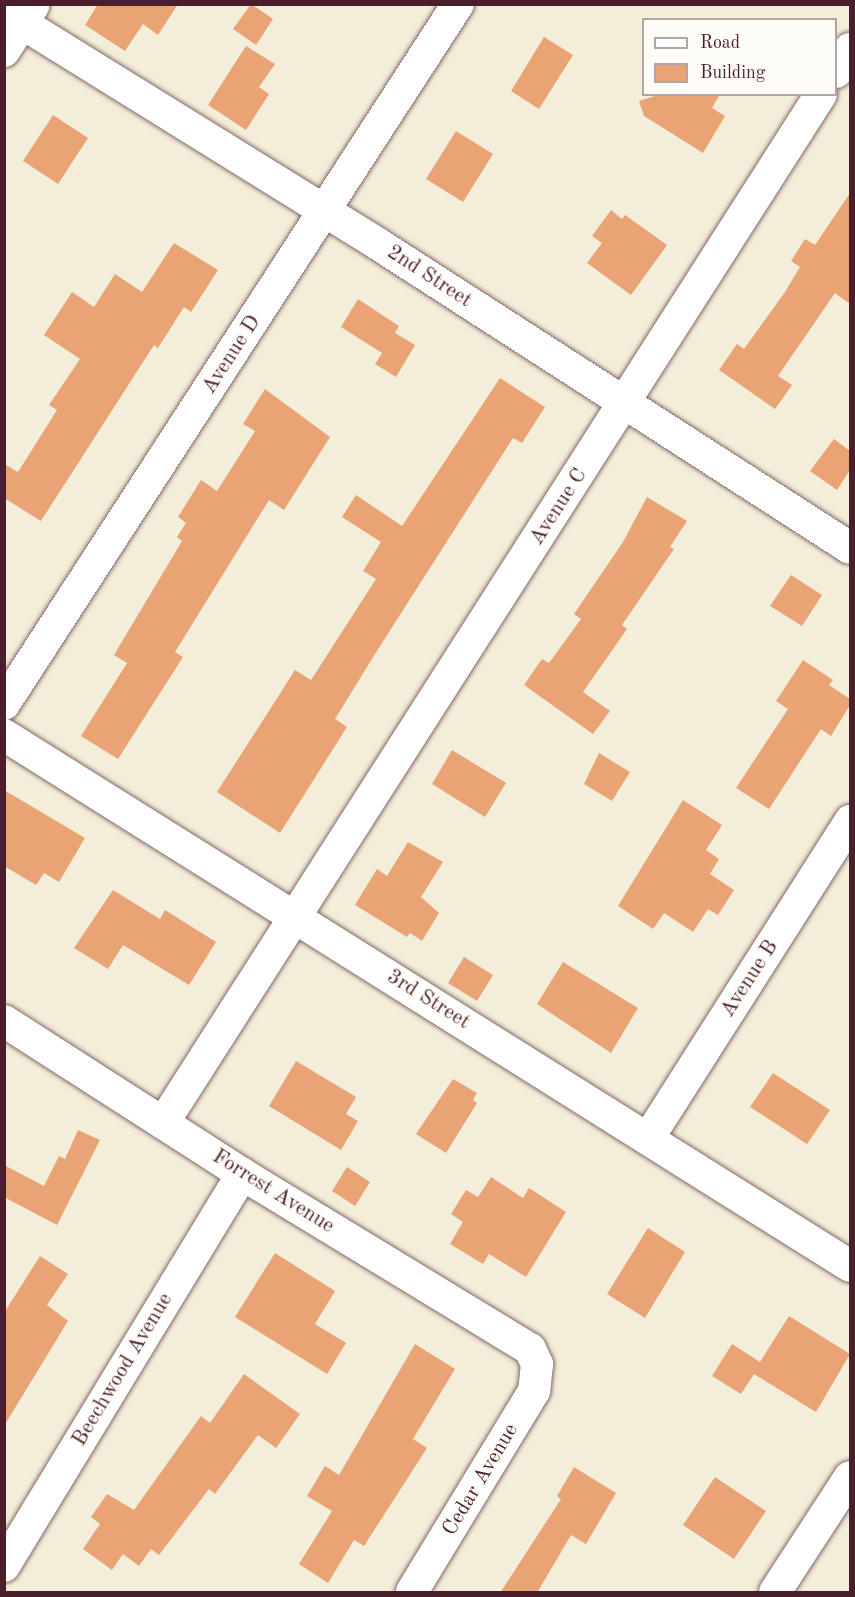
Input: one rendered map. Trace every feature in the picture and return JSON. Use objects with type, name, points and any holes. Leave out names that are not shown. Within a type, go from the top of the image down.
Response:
[{"type":"street","name":"Avenue D","points":[[4,704],[326,212],[458,4]]},
{"type":"street","name":"2nd Street","points":[[20,13],[624,405],[850,548]]},
{"type":"street","points":[[4,51],[20,13]]},
{"type":"street","points":[[837,70],[850,49]]},
{"type":"street","name":"Avenue C","points":[[297,919],[820,96]]},
{"type":"street","name":"3rd Street","points":[[4,735],[649,1137],[850,1266]]},
{"type":"street","name":"Avenue B","points":[[649,1137],[850,821]]},
{"type":"street","points":[[163,1123],[297,919]]},
{"type":"street","name":"Forrest Avenue","points":[[4,1021],[242,1174],[530,1349],[537,1364]]},
{"type":"street","name":"Beechwood Avenue","points":[[4,1566],[242,1174]]},
{"type":"street","name":"Cedar Avenue","points":[[412,1593],[534,1391],[537,1364]]},
{"type":"street","points":[[775,1593],[850,1477]]},
{"type":"building","points":[[98,4],[178,4],[158,35],[143,24],[125,51],[85,25]]},
{"type":"building","points":[[251,4],[273,19],[256,45],[233,29]]},
{"type":"building","points":[[544,37],[573,55],[539,109],[511,91]]},
{"type":"building","points":[[246,46],[275,64],[259,87],[269,94],[246,130],[208,105]]},
{"type":"building","points":[[655,96],[719,96],[712,108],[725,116],[703,153],[644,116],[639,101]]},
{"type":"building","points":[[53,115],[88,138],[58,184],[23,161]]},
{"type":"building","points":[[456,131],[493,154],[463,202],[426,179]]},
{"type":"building","points":[[850,193],[850,304],[835,293],[778,376],[792,385],[775,409],[719,370],[737,344],[744,349],[785,292],[800,267],[791,261],[805,239],[815,245]]},
{"type":"building","points":[[611,210],[622,219],[625,215],[667,245],[631,295],[587,263],[602,243],[592,236]]},
{"type":"building","points":[[174,243],[218,270],[191,312],[184,307],[158,348],[154,345],[41,521],[4,498],[4,464],[18,472],[57,410],[49,405],[80,359],[44,335],[72,292],[94,307],[115,274],[142,292]]},
{"type":"building","points":[[358,299],[399,326],[395,333],[415,345],[396,377],[375,364],[382,353],[341,327]]},
{"type":"building","points":[[500,378],[545,407],[522,443],[513,438],[375,654],[335,719],[347,727],[280,833],[217,792],[295,670],[311,680],[376,579],[363,571],[381,542],[342,517],[356,495],[402,526]]},
{"type":"building","points":[[265,389],[330,437],[284,510],[269,500],[175,652],[183,657],[118,759],[81,736],[127,663],[114,655],[182,541],[177,537],[186,523],[178,517],[201,480],[217,491],[255,431],[243,424]]},
{"type":"building","points":[[834,439],[850,451],[850,470],[837,490],[810,471]]},
{"type":"building","points":[[647,497],[687,521],[670,547],[674,549],[622,625],[627,629],[583,692],[610,711],[593,734],[524,685],[542,659],[549,663],[581,619],[574,614],[623,542]]},
{"type":"building","points":[[791,575],[822,595],[802,626],[770,606]]},
{"type":"building","points":[[803,660],[833,680],[829,685],[850,699],[850,705],[831,736],[821,729],[769,809],[736,788],[788,709],[776,701]]},
{"type":"building","points":[[452,750],[506,783],[485,817],[432,784]]},
{"type":"building","points":[[599,753],[630,772],[612,801],[584,784]]},
{"type":"building","points":[[4,790],[85,838],[59,882],[44,873],[36,885],[4,866]]},
{"type":"building","points":[[683,800],[722,825],[706,850],[719,859],[710,874],[734,890],[718,915],[708,909],[693,932],[664,913],[653,929],[618,906]]},
{"type":"building","points":[[408,842],[443,862],[421,897],[439,913],[422,941],[410,933],[407,937],[355,905],[377,869],[387,876]]},
{"type":"building","points":[[113,890],[160,919],[165,910],[216,942],[189,985],[123,945],[108,969],[74,948]]},
{"type":"building","points":[[464,957],[493,975],[477,1001],[448,983]]},
{"type":"building","points":[[563,962],[638,1008],[611,1053],[537,1004]]},
{"type":"building","points":[[296,1061],[356,1097],[346,1114],[358,1121],[341,1150],[269,1106]]},
{"type":"building","points":[[773,1073],[830,1110],[807,1144],[750,1107]]},
{"type":"building","points":[[453,1079],[477,1093],[473,1100],[477,1103],[446,1153],[416,1134]]},
{"type":"building","points":[[78,1130],[100,1140],[57,1225],[4,1197],[4,1165],[44,1186],[59,1156],[65,1159]]},
{"type":"building","points":[[347,1167],[370,1182],[355,1206],[332,1191]]},
{"type":"building","points":[[491,1177],[523,1198],[529,1188],[566,1212],[526,1277],[489,1254],[483,1264],[450,1244],[463,1222],[451,1214],[466,1190],[478,1197]]},
{"type":"building","points":[[648,1228],[685,1252],[645,1318],[607,1294]]},
{"type":"building","points":[[275,1253],[335,1291],[315,1324],[346,1343],[327,1374],[235,1317]]},
{"type":"building","points":[[40,1256],[68,1274],[47,1305],[68,1321],[4,1426],[4,1313]]},
{"type":"building","points":[[789,1316],[850,1354],[816,1412],[754,1374],[741,1394],[712,1376],[732,1344],[760,1362]]},
{"type":"building","points":[[415,1344],[455,1369],[413,1439],[427,1448],[364,1546],[354,1540],[328,1583],[299,1564],[332,1511],[307,1496],[325,1466],[339,1475]]},
{"type":"building","points":[[244,1374],[300,1414],[276,1448],[258,1435],[215,1494],[209,1489],[159,1555],[151,1549],[139,1566],[123,1554],[112,1570],[83,1549],[100,1524],[91,1517],[107,1494],[134,1510],[201,1416],[210,1423]]},
{"type":"building","points":[[574,1467],[616,1493],[586,1544],[571,1535],[537,1593],[500,1593],[561,1499],[557,1496]]},
{"type":"building","points":[[715,1477],[766,1511],[734,1559],[683,1525]]}]
